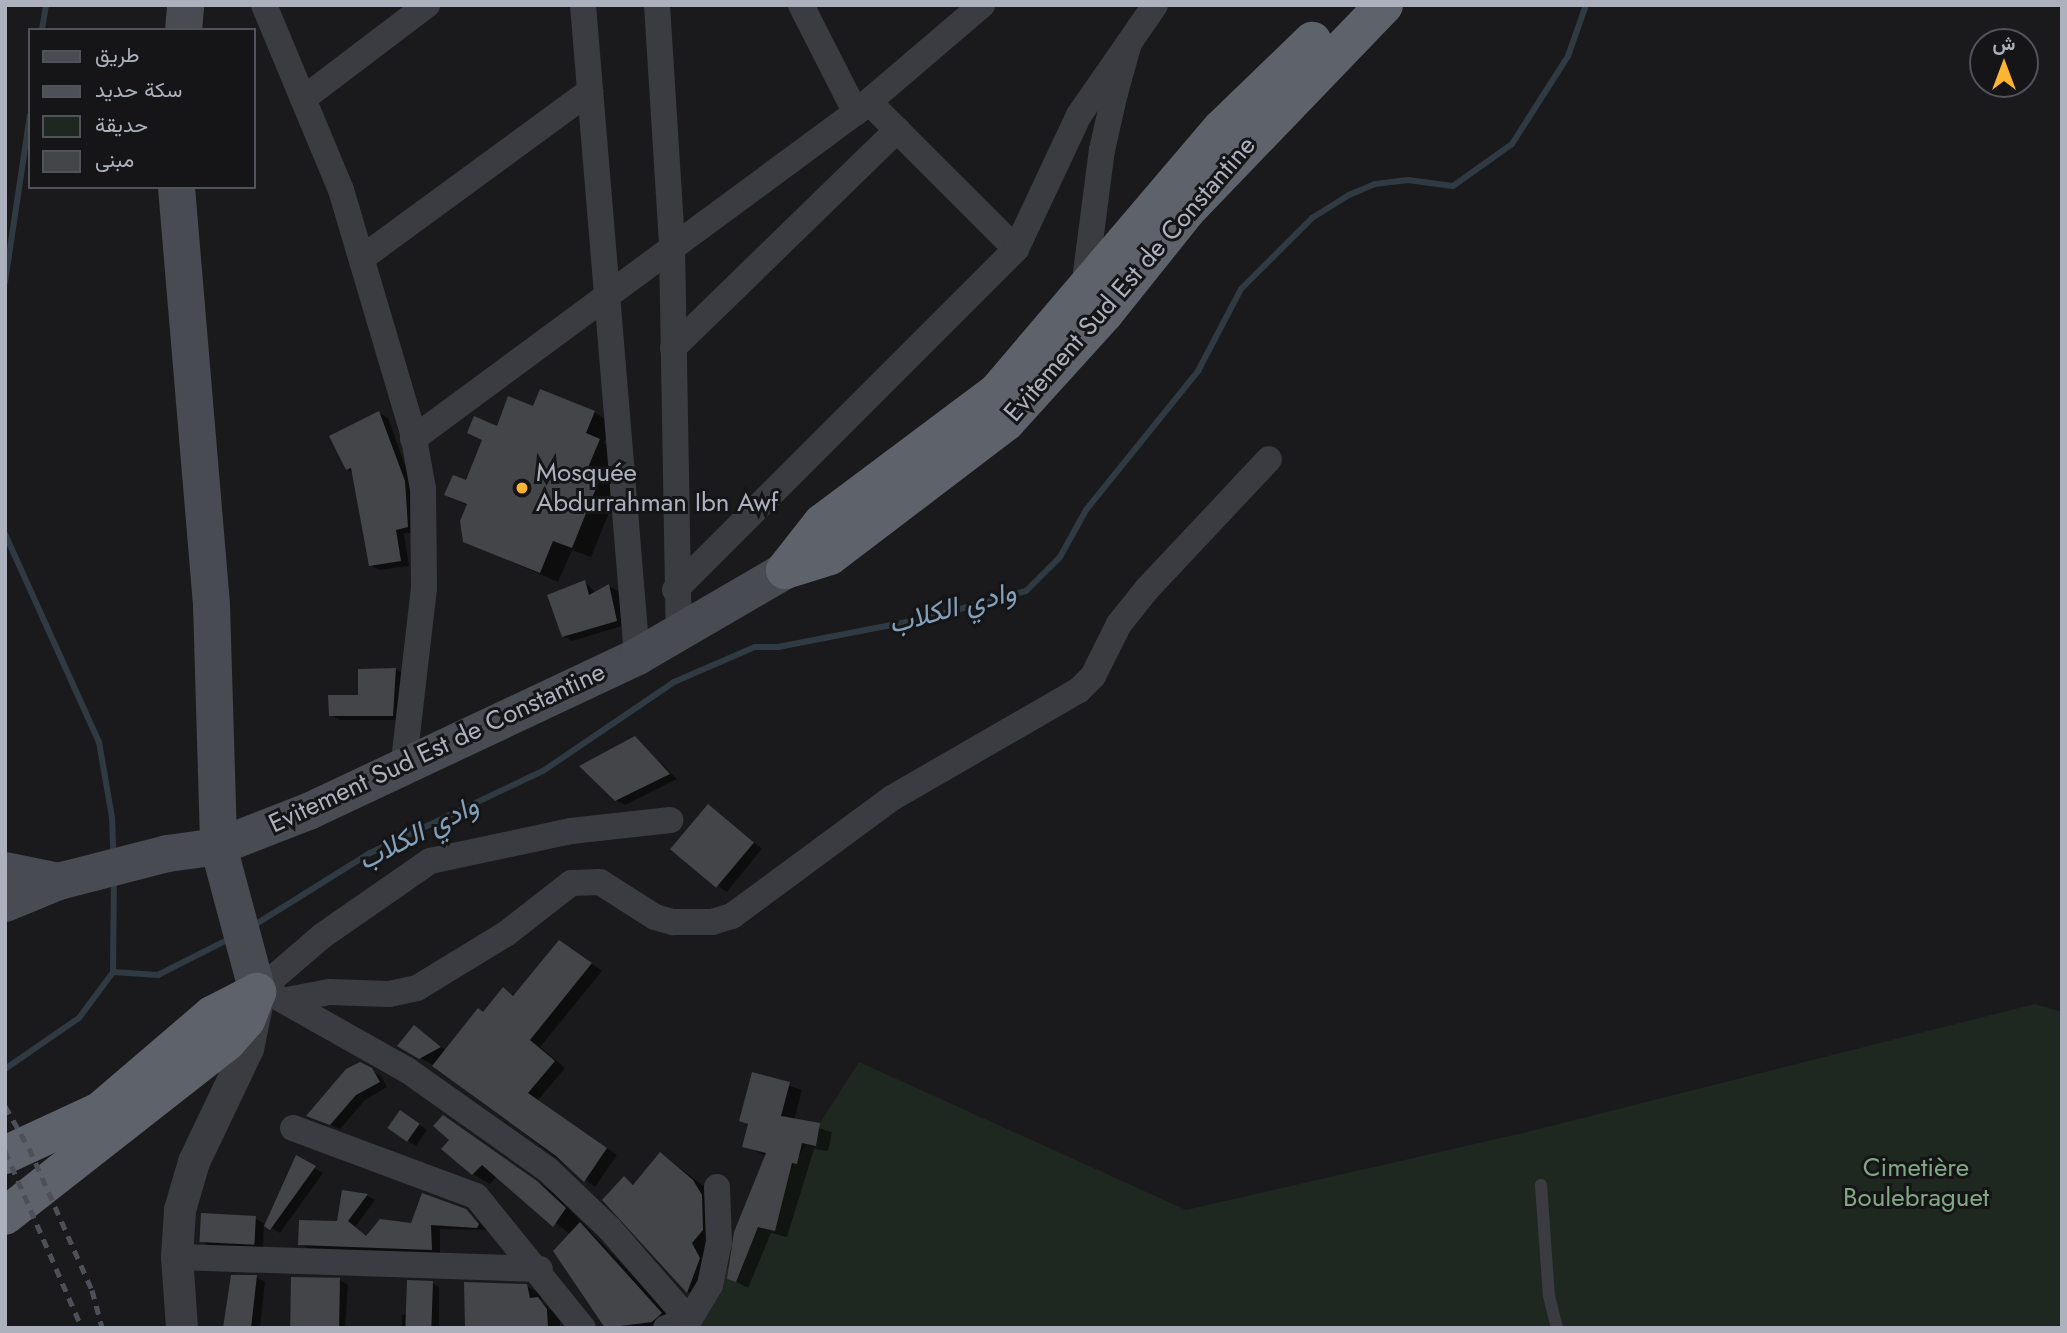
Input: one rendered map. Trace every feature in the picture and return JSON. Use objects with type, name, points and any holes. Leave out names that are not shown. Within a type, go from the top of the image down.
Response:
[{"type":"highway","name":"Evitement Sud Est de Constantine","points":[[785,570],[830,556],[971,452],[1040,388],[1094,304],[1221,129],[1350,5]]},
{"type":"highway","name":"Evitement Sud Est de Constantine","points":[[1094,304],[1384,5]]},
{"type":"highway","points":[[5,1155],[100,1111],[223,1007],[272,996]]},
{"type":"highway","points":[[5,1216],[221,1047],[272,996]]},
{"type":"main road","points":[[183,28],[185,5]]},
{"type":"main road","points":[[176,189],[211,604],[218,846],[250,954],[272,996]]},
{"type":"main road","name":"Evitement Sud Est de Constantine","points":[[5,903],[58,881],[167,853],[218,846],[403,769],[637,656],[785,570]]},
{"type":"main road","points":[[5,870],[58,881]]},
{"type":"street","points":[[264,5],[341,190],[414,439],[423,489],[424,588],[403,769]]},
{"type":"street","points":[[303,99],[427,5]]},
{"type":"street","points":[[583,5],[637,656]]},
{"type":"street","points":[[657,5],[671,246],[675,590],[679,631]]},
{"type":"street","points":[[801,5],[862,107],[897,130],[1016,249]]},
{"type":"street","points":[[414,439],[862,107],[982,5]]},
{"type":"street","points":[[675,590],[1016,249],[1079,115],[1155,5]]},
{"type":"street","points":[[1094,304],[1102,150],[1129,43]]},
{"type":"street","points":[[362,258],[590,91]]},
{"type":"street","points":[[673,348],[897,130]]},
{"type":"street","points":[[272,996],[329,992],[389,994],[417,988],[507,933],[571,883],[600,882],[655,917],[673,922],[712,922],[732,916],[892,798],[1079,690],[1093,676],[1119,624],[1147,589],[1269,459]]},
{"type":"street","points":[[182,1328],[177,1257],[186,1185],[272,996],[322,936],[430,861],[571,831],[670,820]]},
{"type":"street","points":[[272,996],[407,1070],[563,1182],[638,1259],[678,1324],[704,1301],[715,1269],[719,1242],[717,1187]]},
{"type":"street","points":[[293,1128],[465,1190],[485,1205],[540,1269],[583,1328]]},
{"type":"street","points":[[177,1257],[540,1269]]},
{"type":"lane","points":[[1541,1185],[1549,1296],[1557,1328]]},
{"type":"green space","name":"Cimetière Boulebraguet","points":[[2035,1004],[2062,1012],[2062,1328],[689,1328],[859,1062],[1186,1210],[1523,1133]]},
{"type":"building","name":"Mosquée Abdurrahman Ibn Awf","points":[[540,389],[595,411],[586,433],[600,439],[587,470],[601,476],[572,548],[553,541],[540,573],[463,542],[460,521],[467,504],[444,495],[453,475],[466,480],[482,440],[467,433],[474,416],[497,426],[508,396],[533,406]]},
{"type":"building","points":[[379,411],[405,481],[408,527],[396,530],[401,561],[369,566],[351,468],[346,470],[329,436]]},
{"type":"building","points":[[585,580],[589,595],[609,584],[617,621],[562,637],[547,595]]},
{"type":"building","points":[[396,668],[393,716],[329,716],[328,695],[358,695],[358,669]]},
{"type":"building","points":[[635,736],[670,774],[615,801],[579,766]]},
{"type":"building","points":[[708,804],[754,843],[716,888],[670,849]]},
{"type":"building","points":[[559,940],[592,963],[530,1040],[555,1061],[528,1093],[607,1148],[584,1182],[556,1156],[432,1066],[478,1008],[483,1012],[503,987],[513,996]]},
{"type":"building","points":[[414,1025],[441,1047],[419,1059],[397,1046]]},
{"type":"building","points":[[360,1062],[372,1068],[380,1082],[356,1095],[330,1125],[306,1116],[346,1069]]},
{"type":"building","points":[[752,1072],[790,1082],[781,1116],[820,1123],[816,1146],[802,1143],[797,1164],[792,1163],[775,1231],[758,1227],[736,1282],[727,1279],[734,1232],[766,1153],[742,1147],[748,1124],[739,1121]]},
{"type":"building","points":[[400,1110],[420,1124],[407,1142],[387,1128]]},
{"type":"building","points":[[443,1115],[537,1181],[566,1208],[553,1227],[482,1165],[472,1175],[441,1149],[449,1140],[433,1126]]},
{"type":"building","points":[[660,1152],[693,1180],[702,1195],[703,1230],[692,1243],[700,1258],[687,1293],[602,1200],[624,1176],[633,1185]]},
{"type":"building","points":[[296,1155],[316,1166],[270,1230],[264,1226]]},
{"type":"building","points":[[342,1190],[368,1194],[348,1221],[366,1236],[380,1219],[411,1223],[422,1193],[466,1209],[479,1224],[477,1228],[431,1225],[432,1250],[298,1245],[299,1220],[337,1221]]},
{"type":"building","points":[[201,1213],[256,1216],[254,1245],[199,1242]]},
{"type":"building","points":[[580,1222],[662,1313],[652,1322],[605,1328],[553,1251]]},
{"type":"building","points":[[231,1275],[257,1275],[251,1328],[223,1328]]},
{"type":"building","points":[[291,1277],[340,1278],[339,1328],[290,1328]]},
{"type":"building","points":[[407,1280],[433,1281],[431,1328],[405,1328]]},
{"type":"building","points":[[464,1282],[527,1284],[530,1298],[538,1297],[547,1309],[548,1328],[465,1328]]},
{"type":"waterway","name":"وادي الكلاب","points":[[42,28],[46,5]]},
{"type":"waterway","name":"وادي الكلاب","points":[[253,926],[370,853],[543,771],[674,682],[755,647],[778,647],[927,618],[1026,591],[1060,557],[1086,510],[1198,371],[1241,289],[1312,218],[1349,195],[1375,184],[1408,180],[1453,186],[1512,144],[1568,56],[1586,5]]},
{"type":"waterway","name":"وادي الكلاب","points":[[5,282],[28,128]]},
{"type":"waterway","name":"وادي الكلاب","points":[[5,534],[99,742],[112,817],[113,854]]},
{"type":"waterway","name":"وادي الكلاب","points":[[5,1069],[79,1018],[113,972],[114,879]]},
{"type":"waterway","name":"وادي الكلاب","points":[[113,972],[158,975],[231,938]]},
{"type":"railway","points":[[5,1106],[29,1148],[92,1290],[102,1328]]},
{"type":"railway","points":[[5,1151],[82,1328]]},
{"type":"place","name":"Mosquée Abdurrahman Ibn Awf","points":[[522,488]]}]
